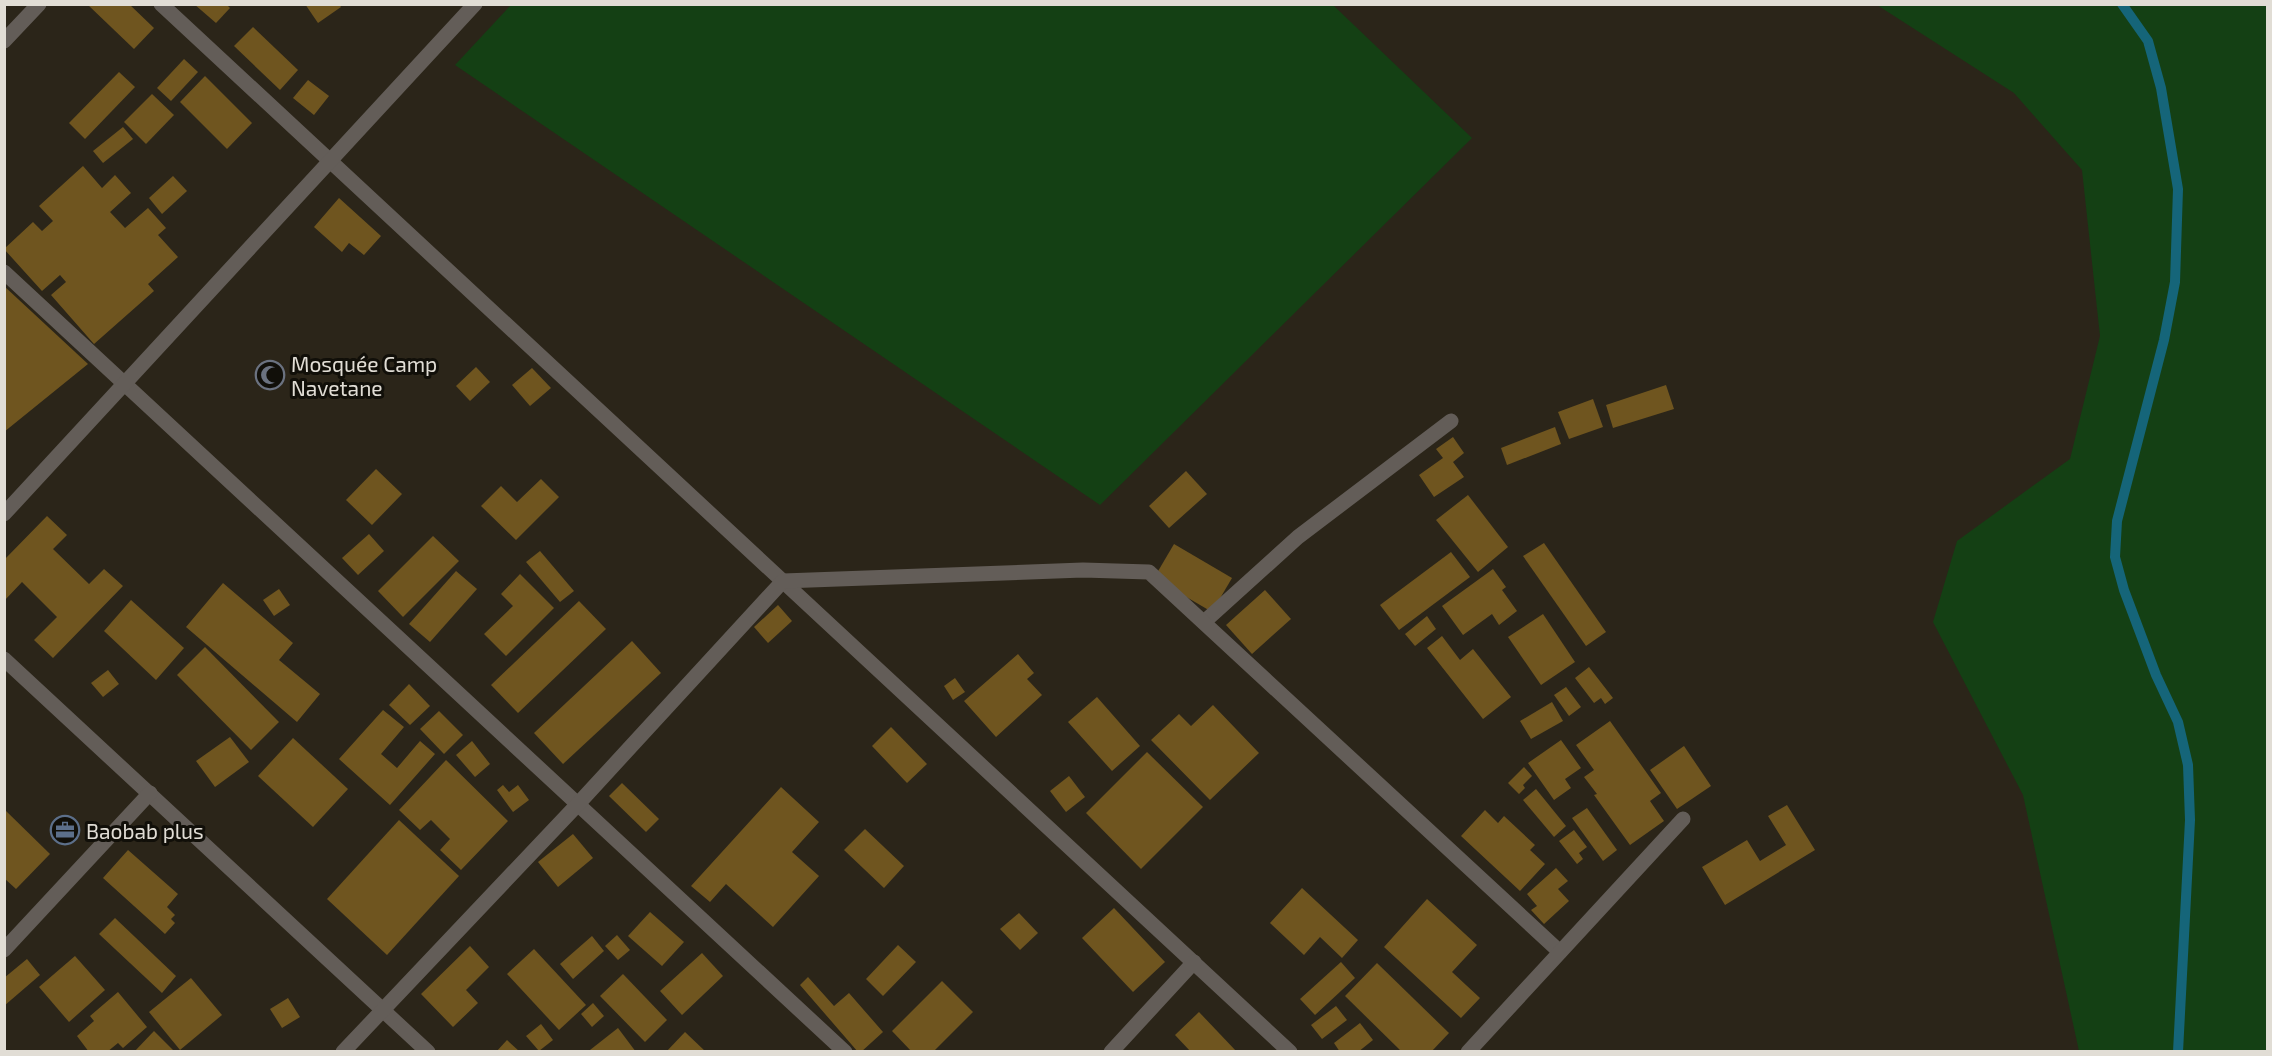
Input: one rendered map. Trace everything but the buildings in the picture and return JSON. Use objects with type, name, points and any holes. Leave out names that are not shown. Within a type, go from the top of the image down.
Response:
[{"type":"street","points":[[4,41],[39,4]]},
{"type":"street","points":[[161,4],[1290,1052]]},
{"type":"street","points":[[4,514],[475,4]]},
{"type":"street","points":[[4,272],[845,1052]]},
{"type":"street","points":[[1204,622],[1298,537],[1451,421]]},
{"type":"street","points":[[343,1052],[382,1008],[578,804],[783,581],[1083,570],[1149,572],[1560,952]]},
{"type":"street","points":[[4,659],[428,1052]]},
{"type":"street","points":[[4,950],[150,793]]},
{"type":"street","points":[[1468,1052],[1683,819]]},
{"type":"street","points":[[1111,1052],[1194,962]]},
{"type":"green space","points":[[511,5],[1333,5],[1472,138],[1100,505],[455,65]]},
{"type":"green space","points":[[1877,5],[2267,5],[2267,1051],[2079,1051],[2023,795],[1933,622],[1957,541],[2070,459],[2100,336],[2082,170],[2014,93]]},
{"type":"waterway","points":[[2122,4],[2148,41],[2161,88],[2178,189],[2175,282],[2164,340],[2117,521],[2115,557],[2124,590],[2156,675],[2178,722],[2188,765],[2190,820],[2178,1052]]},
{"type":"place","name":"Mosquée Camp Navetane","points":[[270,375]]},
{"type":"place","name":"Baobab plus","points":[[65,830]]}]
